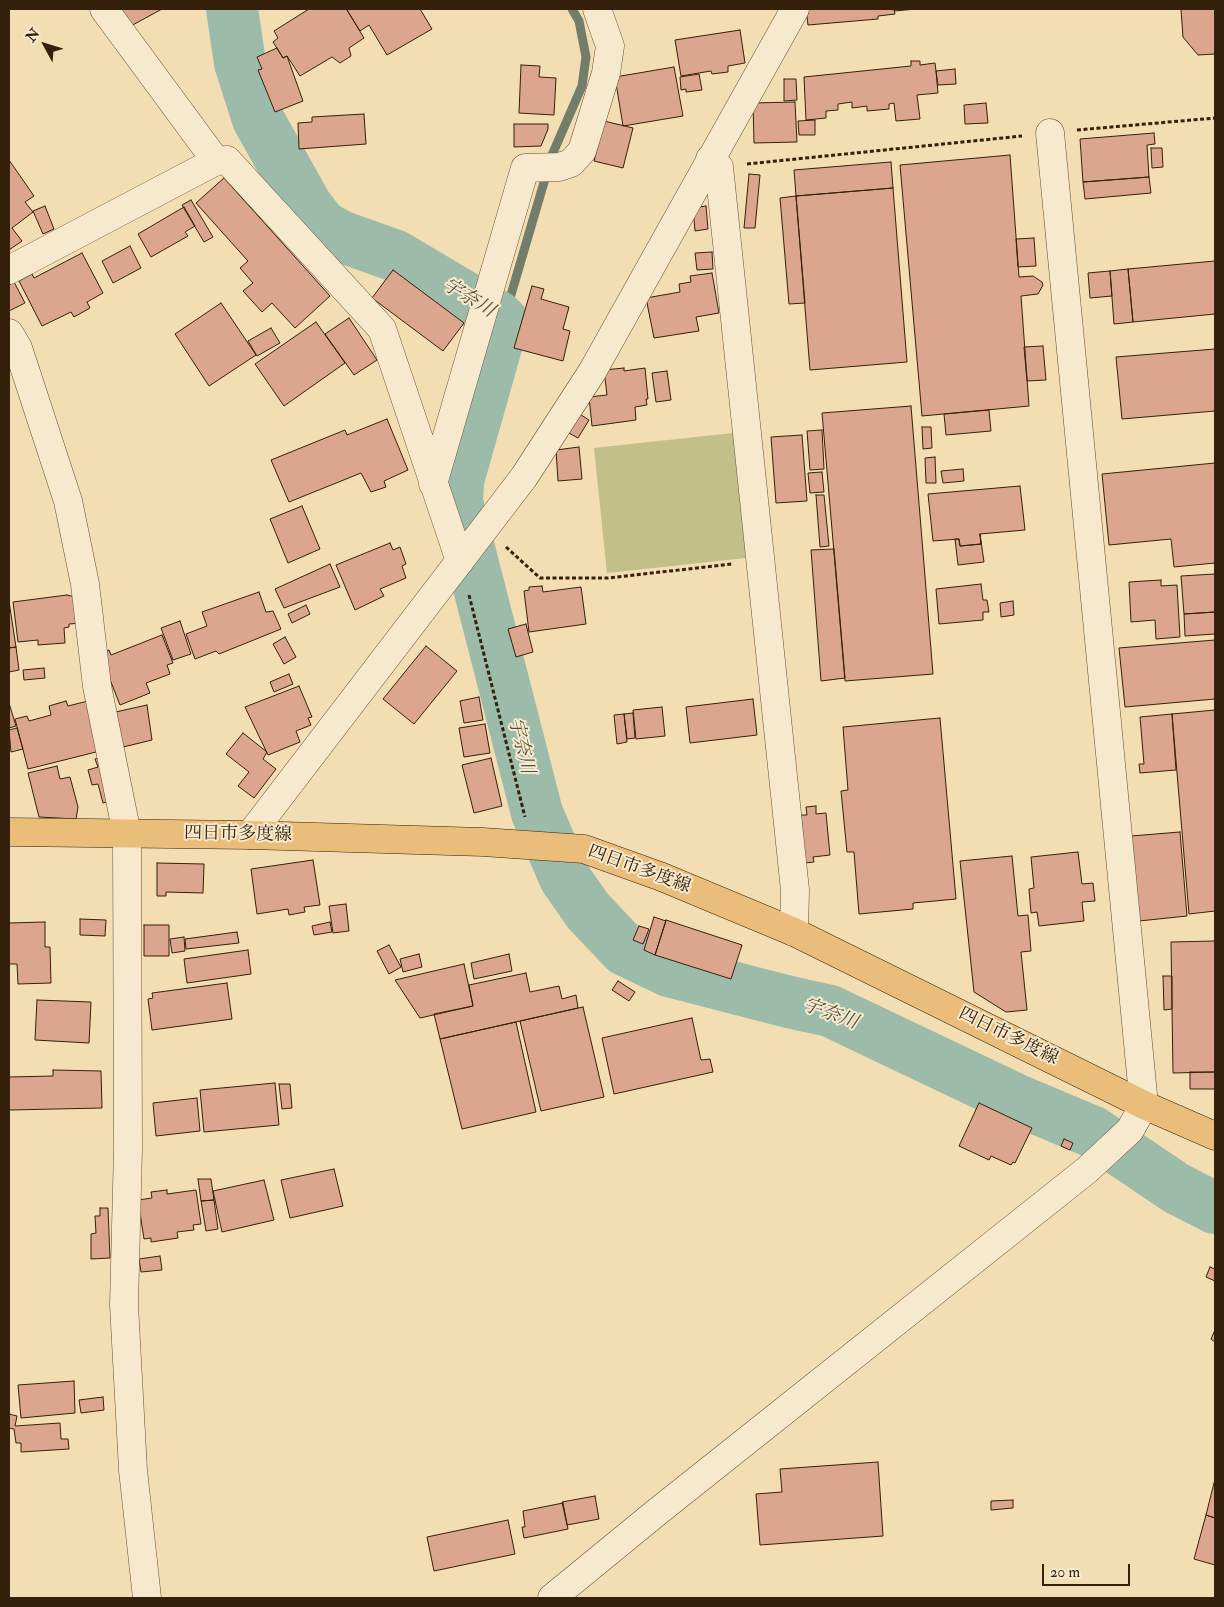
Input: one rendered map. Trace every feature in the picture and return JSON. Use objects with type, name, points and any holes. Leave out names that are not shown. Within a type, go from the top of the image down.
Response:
[{"type":"main road","name":"四日市多度線","points":[[9,832],[250,835],[483,842],[584,849],[662,877],[794,932],[1144,1105],[1215,1136]]},
{"type":"street","points":[[104,9],[216,161]]},
{"type":"street","points":[[433,484],[525,168],[549,168],[572,163],[582,151],[606,73],[610,46],[597,9]]},
{"type":"street","points":[[250,835],[524,477],[592,372],[714,163],[795,9]]},
{"type":"street","points":[[552,1598],[656,1512],[1087,1170],[1130,1130],[1144,1105],[1050,133]]},
{"type":"street","points":[[9,270],[216,161],[227,160],[382,329],[433,484],[462,558]]},
{"type":"street","points":[[714,163],[760,561],[794,890],[794,932]]},
{"type":"street","points":[[9,333],[18,348],[68,501],[85,584],[97,686],[127,834],[128,1149],[124,1305],[132,1470],[146,1598]]},
{"type":"path","points":[[714,163],[1215,118]]},
{"type":"path","points":[[483,531],[540,578],[608,578],[760,561]]},
{"type":"path","points":[[462,558],[535,846]]},
{"type":"shaded area","points":[[733,433],[746,558],[607,573],[594,448]]},
{"type":"building","points":[[119,9],[162,9],[129,27]]},
{"type":"building","points":[[309,9],[349,9],[347,10],[364,38],[349,48],[351,56],[340,63],[332,57],[300,76],[287,56],[283,58],[273,42],[278,38],[274,31]]},
{"type":"building","points":[[420,9],[432,29],[387,55],[369,25],[360,31],[347,10]]},
{"type":"building","points":[[806,9],[894,9],[895,14],[878,16],[878,19],[808,25]]},
{"type":"building","points":[[894,9],[917,9],[894,11]]},
{"type":"building","points":[[1181,9],[1215,9],[1215,54],[1198,55],[1183,37]]},
{"type":"building","points":[[740,30],[745,63],[728,66],[728,72],[712,74],[711,71],[681,76],[675,40]]},
{"type":"building","points":[[277,48],[283,58],[287,56],[303,101],[275,112],[258,70],[262,69],[257,57]]},
{"type":"building","points":[[911,61],[920,61],[920,65],[935,63],[938,93],[917,95],[920,119],[896,121],[894,103],[889,104],[889,109],[867,111],[867,106],[852,108],[852,102],[838,104],[838,110],[826,111],[826,118],[806,120],[804,77],[911,66]]},
{"type":"building","points":[[521,65],[540,66],[539,77],[556,78],[554,115],[519,113]]},
{"type":"building","points":[[674,67],[683,116],[623,126],[615,77]]},
{"type":"building","points":[[955,69],[956,84],[938,85],[936,71]]},
{"type":"building","points":[[699,74],[702,90],[686,92],[686,89],[681,90],[680,77]]},
{"type":"building","points":[[784,79],[796,79],[797,100],[784,101]]},
{"type":"building","points":[[795,102],[797,142],[754,143],[753,103]]},
{"type":"building","points":[[986,103],[988,123],[965,124],[964,105]]},
{"type":"building","points":[[364,114],[366,144],[299,149],[298,123],[312,122],[312,117]]},
{"type":"building","points":[[815,120],[815,135],[799,135],[798,121]]},
{"type":"building","points":[[604,121],[633,128],[623,168],[594,161]]},
{"type":"building","points":[[514,124],[548,124],[548,129],[541,146],[514,147]]},
{"type":"building","points":[[1154,133],[1155,144],[1147,145],[1149,177],[1083,182],[1080,139]]},
{"type":"building","points":[[1151,148],[1162,148],[1163,167],[1152,168]]},
{"type":"building","points":[[1010,155],[1019,277],[1033,276],[1042,282],[1043,285],[1038,294],[1021,296],[1029,406],[922,416],[900,165]]},
{"type":"building","points":[[9,160],[34,196],[25,202],[33,212],[12,228],[22,241],[9,250]]},
{"type":"building","points":[[891,162],[893,188],[796,196],[794,170]]},
{"type":"building","points":[[749,174],[760,175],[755,228],[744,228]]},
{"type":"building","points":[[1149,177],[1151,193],[1085,199],[1083,182]]},
{"type":"building","points":[[224,178],[330,296],[295,328],[272,303],[262,312],[243,291],[253,283],[240,268],[248,261],[196,203]]},
{"type":"building","points":[[893,188],[907,362],[810,370],[796,196]]},
{"type":"building","points":[[796,196],[805,303],[789,304],[780,198]]},
{"type":"building","points":[[191,200],[213,237],[204,242],[182,205]]},
{"type":"building","points":[[45,206],[54,229],[43,234],[33,211]]},
{"type":"building","points":[[706,206],[708,229],[695,231],[693,208]]},
{"type":"building","points":[[184,207],[195,226],[185,232],[188,236],[151,257],[138,234]]},
{"type":"building","points":[[1034,238],[1036,266],[1018,267],[1016,239]]},
{"type":"building","points":[[130,246],[141,268],[113,283],[102,261]]},
{"type":"building","points":[[712,252],[713,269],[697,270],[695,253]]},
{"type":"building","points":[[82,253],[103,293],[87,302],[90,308],[74,317],[71,312],[42,326],[19,281],[32,274],[34,278]]},
{"type":"building","points":[[1215,261],[1215,314],[1133,322],[1128,269]]},
{"type":"building","points":[[1128,269],[1133,322],[1114,324],[1110,271]]},
{"type":"building","points":[[393,270],[464,323],[443,351],[372,298]]},
{"type":"building","points":[[1110,271],[1112,296],[1090,298],[1088,273]]},
{"type":"building","points":[[712,273],[719,313],[696,317],[699,331],[654,338],[646,298],[680,292],[679,284],[691,282],[690,276]]},
{"type":"building","points":[[14,282],[25,303],[9,311],[9,285]]},
{"type":"building","points":[[532,286],[544,289],[541,299],[569,307],[563,329],[570,331],[563,361],[514,348]]},
{"type":"building","points":[[221,303],[256,355],[209,386],[175,334]]},
{"type":"building","points":[[349,318],[377,360],[354,375],[325,334]]},
{"type":"building","points":[[316,322],[345,363],[284,406],[255,364]]},
{"type":"building","points":[[271,328],[280,343],[257,356],[248,341]]},
{"type":"building","points":[[1043,346],[1046,380],[1027,381],[1024,347]]},
{"type":"building","points":[[1215,349],[1215,411],[1122,419],[1116,357]]},
{"type":"building","points":[[624,368],[624,371],[645,368],[647,405],[635,407],[636,420],[592,426],[589,397],[607,395],[604,370]]},
{"type":"building","points":[[667,371],[671,400],[656,402],[652,373]]},
{"type":"building","points":[[911,406],[933,674],[845,681],[822,413]]},
{"type":"building","points":[[989,410],[991,431],[946,435],[944,414]]},
{"type":"building","points":[[578,413],[589,420],[578,438],[567,432]]},
{"type":"building","points":[[387,419],[408,470],[384,481],[386,487],[371,492],[361,473],[289,502],[271,460],[345,430],[347,435]]},
{"type":"building","points":[[922,427],[931,427],[932,448],[923,449]]},
{"type":"building","points":[[822,430],[824,469],[810,470],[807,431]]},
{"type":"building","points":[[802,435],[807,501],[776,503],[771,437]]},
{"type":"building","points":[[579,447],[582,479],[558,481],[556,450]]},
{"type":"building","points":[[935,457],[936,483],[926,483],[925,458]]},
{"type":"building","points":[[1215,463],[1215,563],[1174,567],[1171,539],[1109,545],[1102,474]]},
{"type":"building","points":[[963,469],[964,481],[943,483],[941,471]]},
{"type":"building","points":[[822,472],[824,492],[810,493],[808,473]]},
{"type":"building","points":[[1020,486],[1025,530],[980,534],[981,544],[960,546],[959,539],[933,541],[928,494]]},
{"type":"building","points":[[816,495],[824,495],[829,546],[820,547]]},
{"type":"building","points":[[302,506],[320,549],[288,563],[270,519]]},
{"type":"building","points":[[980,534],[984,562],[958,565],[955,539],[959,539],[960,546],[981,544]]},
{"type":"building","points":[[390,543],[393,550],[400,547],[406,564],[402,566],[406,578],[380,589],[384,596],[355,610],[336,565]]},
{"type":"building","points":[[834,549],[845,678],[821,681],[811,550]]},
{"type":"building","points":[[330,564],[340,587],[284,608],[275,589]]},
{"type":"building","points":[[1215,574],[1215,612],[1184,614],[1181,576]]},
{"type":"building","points":[[1161,580],[1161,586],[1177,585],[1180,637],[1156,639],[1155,620],[1131,622],[1129,582]]},
{"type":"building","points":[[981,584],[983,600],[987,600],[989,612],[983,612],[983,620],[939,624],[936,589]]},
{"type":"building","points":[[542,586],[543,592],[581,587],[586,624],[529,632],[524,591],[529,590],[529,587]]},
{"type":"building","points":[[259,592],[266,612],[273,611],[281,629],[219,654],[216,651],[195,659],[186,634],[207,626],[202,612]]},
{"type":"building","points":[[67,595],[79,598],[81,623],[69,624],[69,627],[64,628],[65,643],[38,645],[38,640],[18,642],[13,602]]},
{"type":"building","points":[[9,601],[16,647],[9,648]]},
{"type":"building","points":[[1013,601],[1014,615],[1001,617],[1000,603]]},
{"type":"building","points":[[306,605],[310,614],[292,623],[288,614]]},
{"type":"building","points":[[1215,612],[1215,634],[1185,636],[1184,614]]},
{"type":"building","points":[[180,621],[191,654],[173,660],[161,628]]},
{"type":"building","points":[[526,624],[533,652],[516,657],[508,629]]},
{"type":"building","points":[[162,635],[173,663],[167,665],[170,674],[146,683],[150,693],[120,705],[100,654],[109,650],[111,655]]},
{"type":"building","points":[[285,637],[296,657],[284,664],[273,644]]},
{"type":"building","points":[[1215,640],[1215,699],[1125,707],[1119,648]]},
{"type":"building","points":[[426,646],[457,671],[414,724],[383,699]]},
{"type":"building","points":[[16,647],[19,670],[9,672],[9,648]]},
{"type":"building","points":[[44,668],[45,678],[24,680],[23,670]]},
{"type":"building","points":[[289,674],[293,684],[274,692],[270,682]]},
{"type":"building","points":[[299,686],[312,717],[308,718],[311,725],[296,731],[300,742],[268,755],[245,707]]},
{"type":"building","points":[[479,697],[483,720],[464,723],[460,701]]},
{"type":"building","points":[[753,699],[757,735],[690,743],[686,707]]},
{"type":"building","points":[[66,701],[68,706],[88,701],[104,750],[28,769],[15,719],[27,716],[29,721],[51,715],[49,706]]},
{"type":"building","points":[[9,703],[16,726],[9,728]]},
{"type":"building","points":[[147,705],[152,740],[119,748],[111,713]]},
{"type":"building","points":[[662,707],[665,736],[636,739],[633,710]]},
{"type":"building","points":[[1215,710],[1215,911],[1189,914],[1172,714]]},
{"type":"building","points":[[633,713],[635,738],[627,739],[624,714]]},
{"type":"building","points":[[624,714],[627,742],[617,744],[614,715]]},
{"type":"building","points":[[1172,714],[1176,770],[1140,773],[1139,764],[1144,764],[1140,717]]},
{"type":"building","points":[[940,718],[956,899],[913,903],[913,909],[859,914],[854,852],[847,852],[841,791],[848,790],[843,727]]},
{"type":"building","points":[[485,724],[490,753],[464,757],[459,728]]},
{"type":"building","points":[[17,728],[23,749],[11,752],[9,730]]},
{"type":"building","points":[[243,733],[267,752],[263,759],[276,769],[254,798],[238,786],[249,772],[226,754]]},
{"type":"building","points":[[107,756],[118,799],[103,803],[98,784],[92,785],[88,770],[98,767],[95,759]]},
{"type":"building","points":[[491,758],[502,806],[474,813],[462,765]]},
{"type":"building","points":[[57,766],[60,779],[70,777],[78,807],[76,819],[39,817],[28,773]]},
{"type":"building","points":[[816,806],[816,814],[826,813],[830,855],[813,857],[814,862],[805,863],[801,815],[807,815],[806,807]]},
{"type":"building","points":[[1180,832],[1187,916],[1139,921],[1131,836]]},
{"type":"building","points":[[1078,852],[1082,884],[1093,883],[1095,901],[1082,902],[1084,921],[1039,926],[1037,912],[1031,913],[1029,889],[1034,888],[1031,857]]},
{"type":"building","points":[[1012,856],[1018,916],[1028,915],[1031,951],[1021,952],[1027,1010],[1006,1012],[974,992],[960,861]]},
{"type":"building","points":[[313,860],[320,905],[304,907],[305,912],[289,915],[288,909],[257,914],[251,869]]},
{"type":"building","points":[[157,863],[204,864],[203,893],[166,892],[166,896],[157,896]]},
{"type":"building","points":[[346,904],[349,931],[333,933],[329,906]]},
{"type":"building","points":[[654,917],[666,921],[655,955],[644,950]]},
{"type":"building","points":[[80,919],[106,920],[105,936],[80,935]]},
{"type":"building","points":[[666,920],[742,945],[731,979],[655,955]]},
{"type":"building","points":[[45,922],[45,947],[50,947],[51,983],[18,984],[17,964],[9,964],[9,923]]},
{"type":"building","points":[[330,922],[332,932],[314,935],[312,926]]},
{"type":"building","points":[[144,925],[169,925],[169,956],[144,956]]},
{"type":"building","points":[[639,926],[649,929],[643,944],[633,940]]},
{"type":"building","points":[[237,932],[239,943],[186,949],[185,939]]},
{"type":"building","points":[[184,937],[185,951],[172,953],[170,939]]},
{"type":"building","points":[[1215,941],[1215,1072],[1173,1073],[1171,942]]},
{"type":"building","points":[[389,945],[401,967],[389,974],[377,951]]},
{"type":"building","points":[[248,950],[251,974],[187,983],[184,959]]},
{"type":"building","points":[[419,954],[422,967],[403,972],[400,959]]},
{"type":"building","points":[[509,954],[512,971],[474,979],[471,963]]},
{"type":"building","points":[[464,964],[473,1006],[420,1018],[395,980]]},
{"type":"building","points":[[526,973],[530,992],[559,986],[562,999],[576,995],[578,1008],[440,1039],[434,1014],[473,1006],[469,985]]},
{"type":"building","points":[[1163,976],[1172,976],[1172,1009],[1164,1010]]},
{"type":"building","points":[[618,981],[635,992],[629,1001],[612,990]]},
{"type":"building","points":[[227,983],[232,1019],[152,1030],[148,999],[153,998],[152,993]]},
{"type":"building","points":[[37,1000],[91,1002],[89,1043],[35,1040]]},
{"type":"building","points":[[583,1007],[604,1097],[541,1111],[520,1021]]},
{"type":"building","points":[[692,1018],[701,1060],[710,1059],[713,1072],[614,1094],[602,1038]]},
{"type":"building","points":[[516,1022],[536,1112],[462,1129],[440,1039]]},
{"type":"building","points":[[53,1070],[101,1071],[102,1108],[9,1110],[9,1077],[53,1076]]},
{"type":"building","points":[[1190,1072],[1215,1072],[1215,1089],[1190,1089]]},
{"type":"building","points":[[275,1083],[279,1125],[204,1132],[200,1090]]},
{"type":"building","points":[[279,1084],[290,1084],[292,1108],[282,1109]]},
{"type":"building","points":[[197,1098],[200,1131],[156,1136],[153,1103]]},
{"type":"building","points":[[979,1103],[1032,1128],[1015,1163],[1013,1162],[1011,1165],[991,1156],[989,1160],[959,1146]]},
{"type":"building","points":[[1064,1139],[1073,1143],[1070,1150],[1061,1146]]},
{"type":"building","points":[[334,1169],[343,1206],[290,1218],[281,1180]]},
{"type":"building","points":[[198,1179],[211,1179],[214,1200],[201,1201]]},
{"type":"building","points":[[264,1180],[274,1220],[222,1232],[213,1191]]},
{"type":"building","points":[[167,1190],[167,1194],[196,1190],[201,1224],[193,1225],[194,1230],[177,1232],[178,1238],[151,1242],[151,1238],[144,1239],[138,1200],[152,1198],[151,1192]]},
{"type":"building","points":[[214,1200],[218,1229],[206,1231],[201,1201]]},
{"type":"building","points":[[100,1208],[108,1208],[110,1258],[91,1259],[91,1234],[96,1233],[95,1216],[100,1216]]},
{"type":"building","points":[[160,1256],[162,1270],[141,1272],[139,1259]]},
{"type":"building","points":[[1210,1267],[1215,1269],[1215,1281],[1206,1277]]},
{"type":"building","points":[[1215,1330],[1215,1342],[1211,1339]]},
{"type":"building","points":[[74,1381],[75,1413],[21,1418],[18,1385]]},
{"type":"building","points":[[103,1397],[104,1410],[81,1413],[79,1400]]},
{"type":"building","points":[[9,1414],[17,1416],[15,1426],[60,1423],[61,1439],[68,1439],[69,1449],[21,1452],[21,1443],[16,1443],[14,1429],[9,1428]]},
{"type":"building","points":[[878,1462],[883,1536],[760,1545],[756,1494],[782,1492],[780,1469]]},
{"type":"building","points":[[1215,1483],[1215,1518],[1206,1515]]},
{"type":"building","points":[[595,1496],[599,1519],[567,1525],[562,1502]]},
{"type":"building","points":[[1013,1500],[1013,1508],[991,1510],[991,1501]]},
{"type":"building","points":[[563,1503],[568,1529],[524,1538],[522,1527],[525,1527],[523,1511]]},
{"type":"building","points":[[1206,1515],[1215,1518],[1215,1565],[1194,1559]]},
{"type":"building","points":[[508,1520],[515,1554],[434,1571],[427,1537]]},
{"type":"waterway","name":"宇奈川","points":[[232,9],[240,63],[258,119],[306,205],[322,226],[340,236],[396,256],[497,316],[503,322],[458,481],[457,502],[537,813],[565,878],[588,911],[625,950],[669,971],[830,1011],[1017,1100],[1093,1132],[1176,1188],[1215,1208]]},
{"type":"waterway","points":[[503,322],[552,155],[582,86],[586,57],[579,21],[572,9]]}]
